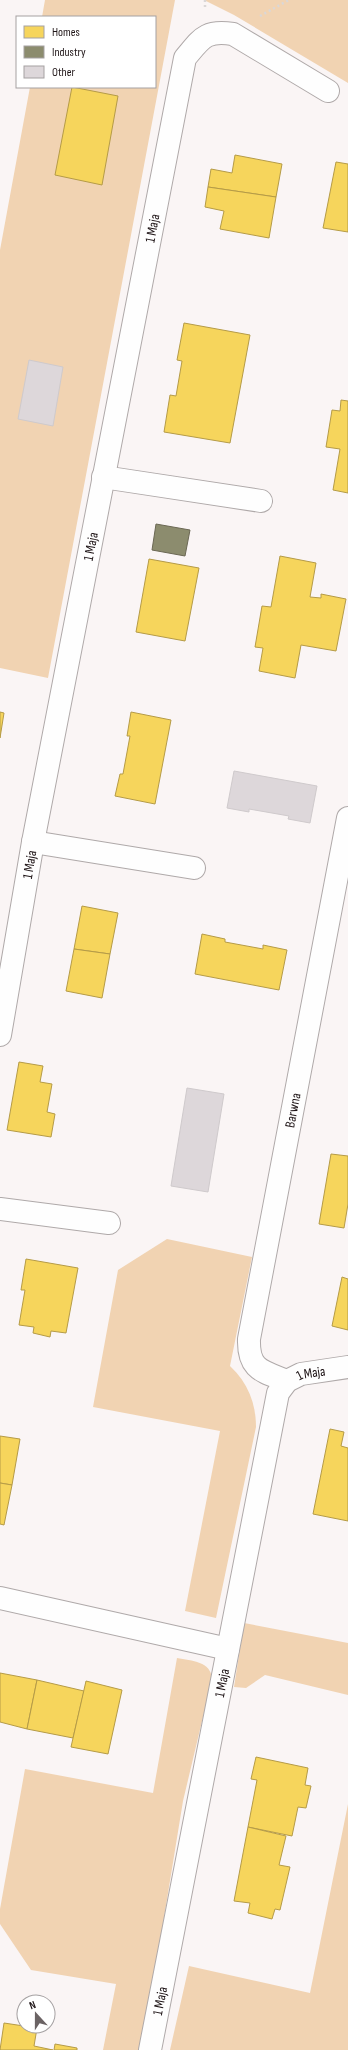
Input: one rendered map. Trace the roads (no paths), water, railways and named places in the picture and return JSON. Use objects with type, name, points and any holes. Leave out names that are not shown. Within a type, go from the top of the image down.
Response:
[{"type":"street","name":"1 Maja","points":[[0,1035],[33,842],[185,58],[204,36],[220,32],[233,34],[328,91]]},
{"type":"street","points":[[103,477],[261,501]]},
{"type":"street","name":"Barwna","points":[[287,1381],[256,1367],[249,1352],[250,1339],[348,818]]},
{"type":"street","points":[[33,842],[194,868]]},
{"type":"street","points":[[0,1210],[109,1223]]},
{"type":"street","name":"1 Maja","points":[[150,2050],[278,1393],[287,1381],[301,1374],[348,1367]]},
{"type":"street","points":[[0,1598],[228,1649]]}]
